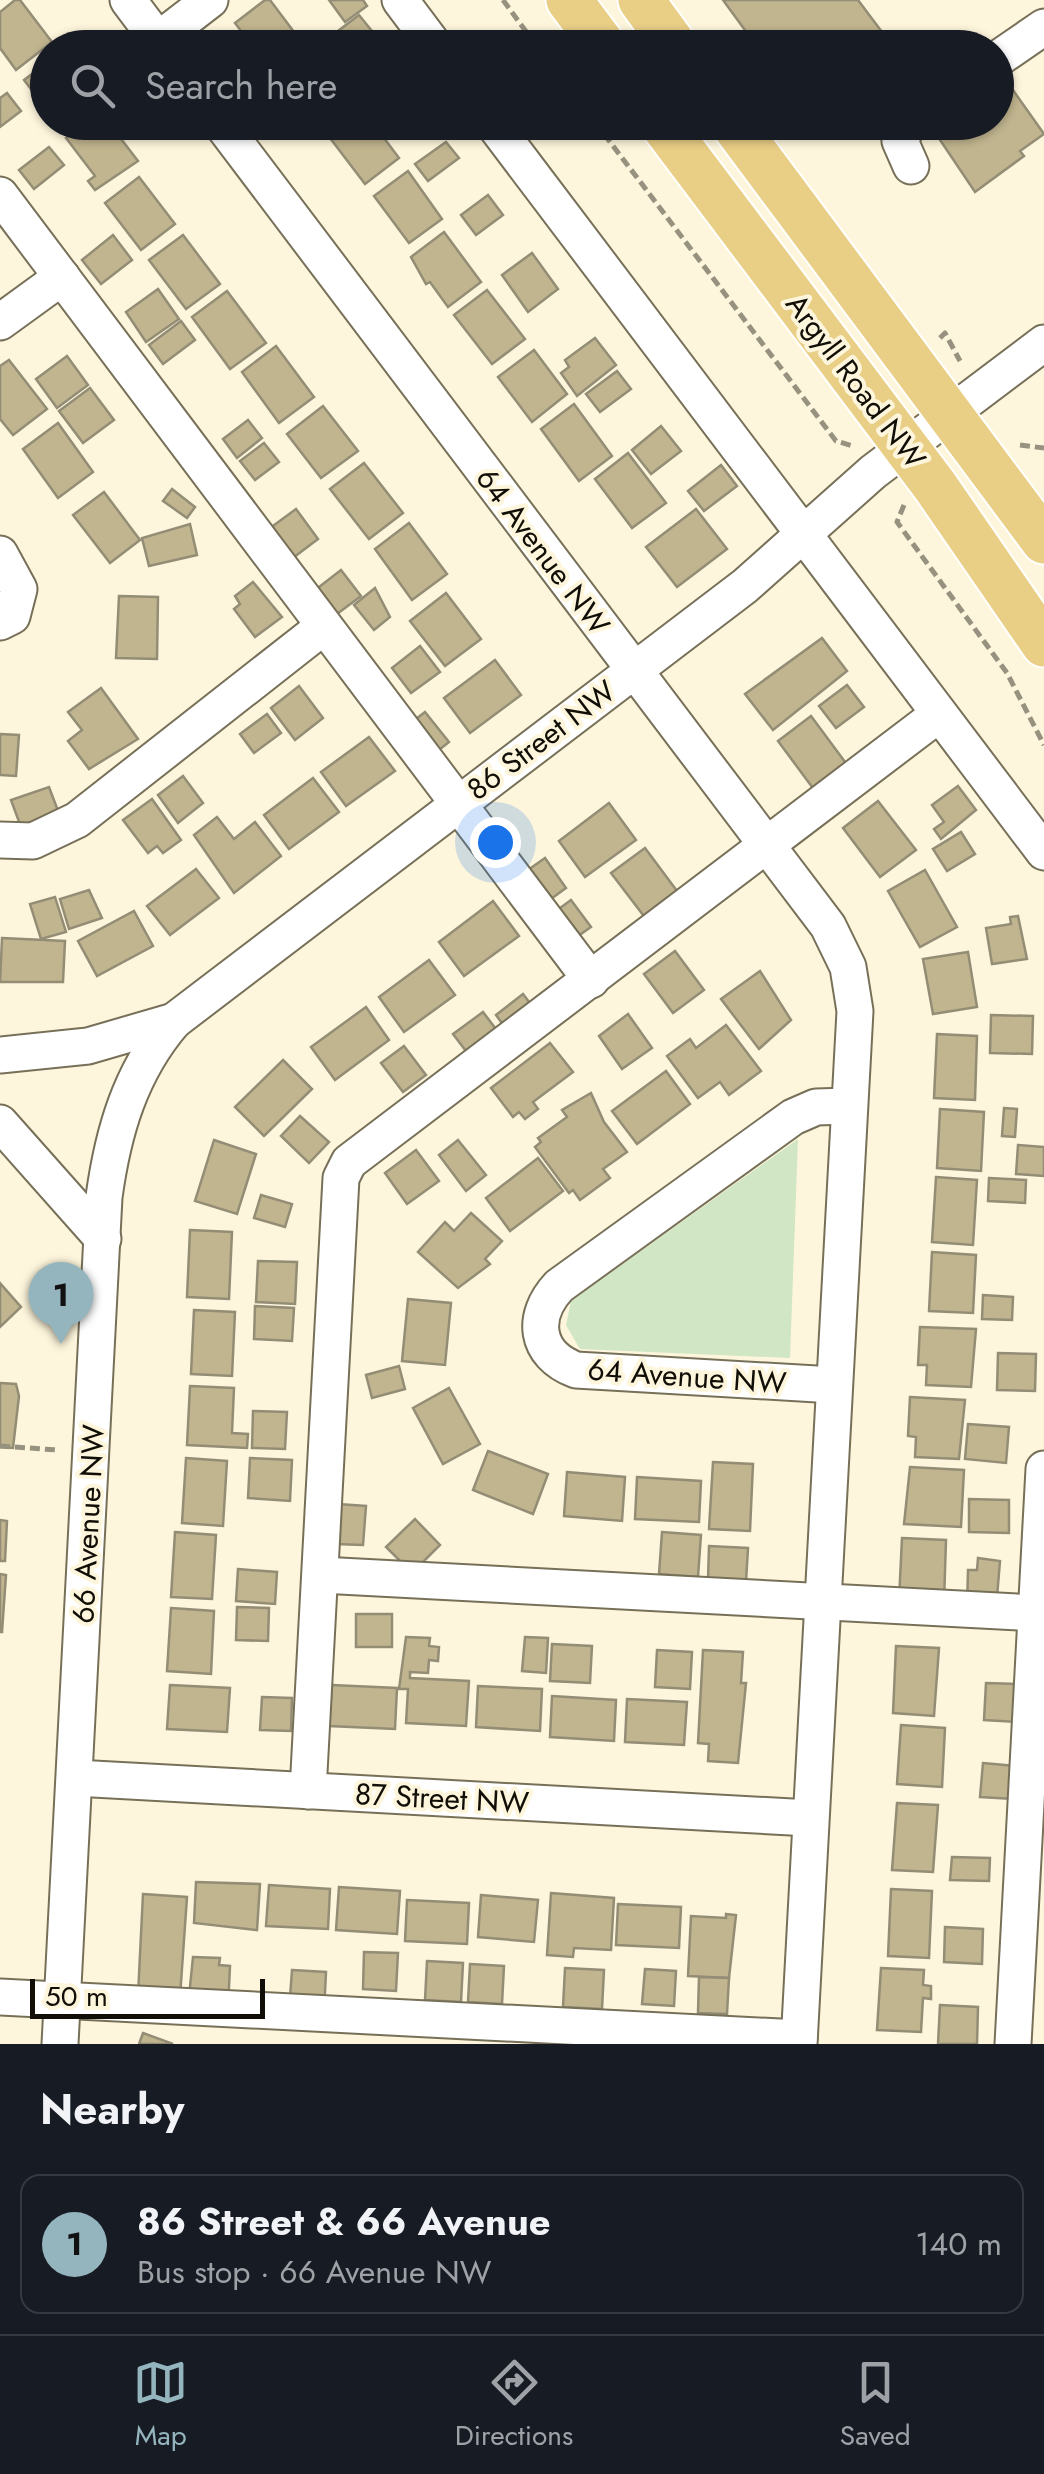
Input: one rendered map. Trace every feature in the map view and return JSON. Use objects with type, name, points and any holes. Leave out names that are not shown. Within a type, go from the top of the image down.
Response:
[{"type":"main road","points":[[569,0],[591,30]]},
{"type":"main road","points":[[640,0],[662,30]]},
{"type":"main road","name":"Argyll Road NW","points":[[676,140],[906,446],[1044,644]]},
{"type":"main road","name":"Argyll Road NW","points":[[745,140],[1044,541]]},
{"type":"street","points":[[128,0],[150,30]]},
{"type":"street","points":[[177,30],[210,0]]},
{"type":"street","points":[[400,0],[422,30]]},
{"type":"street","points":[[1014,48],[1044,27]]},
{"type":"street","name":"64 Avenue NW","points":[[234,140],[844,954],[855,1012],[799,2041]]},
{"type":"street","points":[[506,140],[1044,852]]},
{"type":"street","points":[[901,140],[911,166]]},
{"type":"street","points":[[0,195],[591,980]]},
{"type":"street","points":[[0,322],[62,277]]},
{"type":"street","name":"86 Street NW","points":[[0,1056],[88,1046],[174,1021],[766,569],[802,533],[906,446],[1044,343]]},
{"type":"street","points":[[0,554],[20,589],[12,616],[0,622]]},
{"type":"street","points":[[0,840],[33,841],[77,820],[323,627]]},
{"type":"street","points":[[308,1792],[342,1178],[348,1162],[940,714]]},
{"type":"street","name":"66 Avenue NW","points":[[60,2044],[108,1168],[121,1116],[140,1067],[174,1021]]},
{"type":"street","name":"64 Avenue NW","points":[[834,1385],[576,1370],[550,1354],[539,1326],[540,1312],[559,1286],[792,1117],[816,1107],[849,1106]]},
{"type":"street","points":[[0,1124],[103,1239]]},
{"type":"street","points":[[1013,2044],[1044,1470]]},
{"type":"street","points":[[321,1575],[1035,1613]]},
{"type":"street","name":"87 Street NW","points":[[74,1778],[810,1818]]},
{"type":"street","points":[[0,1998],[588,2035],[799,2041]]},
{"type":"path","points":[[502,0],[524,30]]},
{"type":"path","points":[[609,140],[836,441],[850,443]]},
{"type":"path","points":[[901,508],[897,522],[1007,673],[1044,745]]},
{"type":"path","points":[[0,1446],[62,1450]]},
{"type":"green space","points":[[798,1139],[790,1358],[580,1349],[566,1325],[571,1301]]},
{"type":"building","points":[[20,0],[43,30],[30,30],[30,59],[16,70],[0,48],[0,12]]},
{"type":"building","points":[[270,0],[292,30],[240,30],[235,23]]},
{"type":"building","points":[[329,0],[363,0],[367,6],[345,22]]},
{"type":"building","points":[[723,0],[858,0],[880,30],[745,30]]},
{"type":"building","points":[[359,15],[371,30],[339,30]]},
{"type":"building","points":[[1014,92],[1044,134],[1020,151],[1024,156],[975,192],[940,140],[1014,140]]},
{"type":"building","points":[[7,93],[21,111],[0,127],[0,98]]},
{"type":"building","points":[[68,140],[122,140],[138,161],[95,190],[88,181],[95,176]]},
{"type":"building","points":[[332,140],[386,140],[399,158],[365,184]]},
{"type":"building","points":[[446,142],[459,158],[428,181],[415,164]]},
{"type":"building","points":[[49,147],[64,165],[34,189],[19,170]]},
{"type":"building","points":[[408,171],[442,219],[409,243],[374,196]]},
{"type":"building","points":[[139,177],[175,224],[141,250],[105,203]]},
{"type":"building","points":[[488,195],[503,215],[476,235],[461,215]]},
{"type":"building","points":[[444,232],[481,282],[448,307],[430,282],[426,284],[411,257]]},
{"type":"building","points":[[113,235],[132,260],[101,284],[82,260]]},
{"type":"building","points":[[183,235],[220,284],[186,309],[149,260]]},
{"type":"building","points":[[532,253],[558,289],[528,312],[502,275]]},
{"type":"building","points":[[158,289],[179,319],[146,342],[126,312]]},
{"type":"building","points":[[487,290],[525,339],[492,364],[454,315]]},
{"type":"building","points":[[227,291],[266,343],[230,369],[192,317]]},
{"type":"building","points":[[181,321],[195,340],[163,364],[149,345]]},
{"type":"building","points":[[595,338],[616,365],[577,396],[561,373],[569,367],[565,360]]},
{"type":"building","points":[[276,346],[314,397],[279,423],[242,372]]},
{"type":"building","points":[[534,350],[567,394],[532,422],[498,377]]},
{"type":"building","points":[[67,356],[88,385],[57,408],[36,379]]},
{"type":"building","points":[[9,360],[47,409],[13,435],[0,419],[0,366]]},
{"type":"building","points":[[617,371],[631,389],[600,412],[586,394]]},
{"type":"building","points":[[90,388],[114,420],[83,443],[59,411]]},
{"type":"building","points":[[574,404],[612,456],[579,481],[541,429]]},
{"type":"building","points":[[323,406],[358,451],[321,478],[287,434]]},
{"type":"building","points":[[248,420],[262,438],[237,458],[223,439]]},
{"type":"building","points":[[58,423],[93,472],[58,498],[23,449]]},
{"type":"building","points":[[661,426],[681,451],[651,474],[632,450]]},
{"type":"building","points":[[264,443],[279,462],[255,480],[240,461]]},
{"type":"building","points":[[628,453],[666,503],[632,528],[595,479]]},
{"type":"building","points":[[364,463],[403,513],[369,539],[330,489]]},
{"type":"building","points":[[721,465],[737,486],[704,511],[688,491]]},
{"type":"building","points":[[172,489],[195,507],[187,518],[163,501]]},
{"type":"building","points":[[104,492],[140,540],[110,563],[73,515]]},
{"type":"building","points":[[296,509],[318,539],[285,564],[262,534]]},
{"type":"building","points":[[696,509],[727,549],[677,587],[646,547]]},
{"type":"building","points":[[409,523],[447,574],[412,600],[375,549]]},
{"type":"building","points":[[190,524],[197,555],[149,566],[142,538]]},
{"type":"building","points":[[341,570],[361,596],[329,620],[310,594]]},
{"type":"building","points":[[253,582],[282,617],[255,637],[234,609],[240,604],[235,596]]},
{"type":"building","points":[[375,588],[390,617],[374,630],[354,605]]},
{"type":"building","points":[[446,593],[481,639],[445,666],[410,621]]},
{"type":"building","points":[[119,596],[158,597],[157,659],[116,658]]},
{"type":"building","points":[[822,638],[847,671],[773,730],[745,694]]},
{"type":"building","points":[[420,646],[440,672],[411,693],[392,668]]},
{"type":"building","points":[[495,660],[521,695],[470,733],[444,698]]},
{"type":"building","points":[[847,685],[864,707],[836,728],[819,706]]},
{"type":"building","points":[[299,686],[323,718],[295,740],[271,708]]},
{"type":"building","points":[[101,688],[138,739],[89,769],[68,741],[82,730],[68,712]]},
{"type":"building","points":[[425,712],[449,742],[430,757],[407,726]]},
{"type":"building","points":[[267,714],[281,733],[254,753],[240,734]]},
{"type":"building","points":[[811,716],[851,770],[818,795],[778,741]]},
{"type":"building","points":[[0,734],[19,735],[16,776],[0,775]]},
{"type":"building","points":[[369,737],[395,771],[346,806],[321,772]]},
{"type":"building","points":[[183,776],[203,803],[178,823],[158,795]]},
{"type":"building","points":[[313,778],[339,812],[289,849],[264,815]]},
{"type":"building","points":[[958,786],[976,810],[941,839],[934,829],[944,822],[932,805]]},
{"type":"building","points":[[49,787],[63,824],[25,838],[11,800]]},
{"type":"building","points":[[152,799],[181,840],[163,853],[157,846],[148,853],[123,820]]},
{"type":"building","points":[[878,801],[916,850],[880,877],[843,828]]},
{"type":"building","points":[[609,803],[636,840],[585,877],[559,841]]},
{"type":"building","points":[[217,817],[234,839],[255,822],[281,856],[234,893],[194,835]]},
{"type":"building","points":[[961,832],[975,854],[947,871],[933,849]]},
{"type":"building","points":[[645,848],[686,903],[653,928],[611,873]]},
{"type":"building","points":[[545,858],[566,888],[540,907],[518,877]]},
{"type":"building","points":[[196,869],[219,898],[170,935],[147,906]]},
{"type":"building","points":[[925,870],[957,927],[920,947],[888,891]]},
{"type":"building","points":[[89,890],[102,918],[69,929],[60,899]]},
{"type":"building","points":[[55,897],[66,932],[41,939],[30,904]]},
{"type":"building","points":[[571,900],[591,927],[571,941],[552,914]]},
{"type":"building","points":[[493,901],[519,936],[464,976],[439,942]]},
{"type":"building","points":[[134,911],[153,946],[97,976],[78,941]]},
{"type":"building","points":[[1018,916],[1027,959],[992,964],[986,928],[1011,924],[1010,917]]},
{"type":"building","points":[[2,938],[65,941],[63,982],[0,982]]},
{"type":"building","points":[[675,951],[704,990],[673,1013],[644,974]]},
{"type":"building","points":[[968,952],[977,1007],[933,1014],[923,959]]},
{"type":"building","points":[[429,960],[455,995],[404,1032],[379,997]]},
{"type":"building","points":[[760,971],[791,1020],[759,1049],[721,999]]},
{"type":"building","points":[[523,994],[539,1015],[512,1037],[496,1015]]},
{"type":"building","points":[[366,1007],[389,1040],[335,1080],[311,1047]]},
{"type":"building","points":[[483,1012],[505,1041],[475,1063],[453,1034]]},
{"type":"building","points":[[628,1014],[652,1048],[622,1069],[599,1036]]},
{"type":"building","points":[[991,1015],[1033,1016],[1032,1054],[990,1053]]},
{"type":"building","points":[[726,1025],[761,1071],[729,1095],[720,1082],[698,1098],[667,1056],[690,1039],[696,1048]]},
{"type":"building","points":[[937,1034],[977,1036],[975,1100],[934,1098]]},
{"type":"building","points":[[550,1043],[573,1072],[533,1102],[538,1109],[525,1119],[519,1112],[513,1117],[491,1088]]},
{"type":"building","points":[[404,1046],[426,1075],[403,1092],[381,1063]]},
{"type":"building","points":[[283,1060],[312,1089],[264,1136],[235,1107]]},
{"type":"building","points":[[666,1071],[690,1104],[637,1144],[612,1111]]},
{"type":"building","points":[[591,1093],[604,1122],[627,1152],[603,1169],[610,1178],[580,1200],[573,1190],[569,1193],[535,1147],[541,1142],[538,1138],[567,1117],[562,1110]]},
{"type":"building","points":[[1004,1108],[1017,1109],[1015,1137],[1002,1136]]},
{"type":"building","points":[[940,1109],[984,1112],[981,1171],[937,1168]]},
{"type":"building","points":[[300,1116],[329,1142],[309,1163],[281,1136]]},
{"type":"building","points":[[214,1140],[256,1154],[237,1214],[195,1201]]},
{"type":"building","points":[[458,1140],[486,1175],[466,1191],[439,1155]]},
{"type":"building","points":[[1018,1145],[1044,1147],[1044,1176],[1016,1174]]},
{"type":"building","points":[[416,1150],[439,1181],[407,1204],[385,1173]]},
{"type":"building","points":[[538,1158],[563,1191],[510,1231],[486,1198]]},
{"type":"building","points":[[936,1177],[977,1180],[973,1245],[932,1242]]},
{"type":"building","points":[[989,1178],[1026,1180],[1025,1203],[988,1201]]},
{"type":"building","points":[[261,1195],[292,1204],[285,1227],[254,1218]]},
{"type":"building","points":[[471,1213],[502,1241],[485,1259],[490,1264],[458,1288],[418,1252],[445,1222],[454,1231]]},
{"type":"building","points":[[190,1230],[232,1232],[229,1299],[187,1297]]},
{"type":"building","points":[[932,1252],[976,1255],[973,1313],[929,1311]]},
{"type":"building","points":[[258,1261],[297,1262],[295,1304],[256,1302]]},
{"type":"building","points":[[0,1283],[21,1307],[0,1327]]},
{"type":"building","points":[[983,1295],[1013,1297],[1012,1320],[982,1319]]},
{"type":"building","points":[[408,1299],[451,1303],[445,1365],[402,1361]]},
{"type":"building","points":[[255,1306],[294,1308],[292,1341],[254,1339]]},
{"type":"building","points":[[194,1310],[235,1312],[232,1376],[191,1374]]},
{"type":"building","points":[[920,1327],[976,1329],[971,1387],[926,1385],[927,1365],[918,1365]]},
{"type":"building","points":[[998,1353],[1036,1354],[1035,1391],[997,1390]]},
{"type":"building","points":[[399,1366],[405,1389],[372,1398],[366,1375]]},
{"type":"building","points":[[0,1383],[16,1384],[19,1396],[13,1448],[0,1447]]},
{"type":"building","points":[[190,1386],[234,1388],[232,1433],[248,1434],[247,1448],[187,1445]]},
{"type":"building","points":[[449,1388],[480,1444],[443,1464],[413,1408]]},
{"type":"building","points":[[910,1397],[965,1400],[959,1459],[915,1457],[916,1437],[908,1436]]},
{"type":"building","points":[[253,1411],[287,1412],[285,1449],[252,1448]]},
{"type":"building","points":[[968,1424],[1009,1427],[1006,1463],[965,1459]]},
{"type":"building","points":[[488,1451],[548,1474],[533,1514],[473,1490]]},
{"type":"building","points":[[186,1458],[227,1461],[223,1526],[182,1523]]},
{"type":"building","points":[[250,1458],[292,1460],[290,1501],[248,1498]]},
{"type":"building","points":[[713,1462],[753,1464],[750,1531],[709,1529]]},
{"type":"building","points":[[910,1467],[964,1470],[961,1527],[904,1524]]},
{"type":"building","points":[[567,1472],[625,1477],[622,1521],[564,1516]]},
{"type":"building","points":[[637,1477],[701,1481],[699,1522],[635,1519]]},
{"type":"building","points":[[969,1499],[1009,1500],[1009,1533],[969,1532]]},
{"type":"building","points":[[338,1504],[366,1506],[363,1545],[335,1544]]},
{"type":"building","points":[[415,1519],[440,1545],[412,1573],[386,1547]]},
{"type":"building","points":[[0,1520],[7,1521],[5,1561],[0,1561]]},
{"type":"building","points":[[175,1532],[216,1535],[212,1599],[171,1597]]},
{"type":"building","points":[[662,1532],[701,1535],[698,1577],[659,1574]]},
{"type":"building","points":[[902,1538],[946,1540],[944,1602],[899,1600]]},
{"type":"building","points":[[709,1546],[748,1548],[746,1582],[708,1580]]},
{"type":"building","points":[[978,1558],[1000,1561],[996,1609],[967,1608],[968,1570],[977,1570]]},
{"type":"building","points":[[238,1569],[277,1572],[275,1604],[236,1601]]},
{"type":"building","points":[[0,1574],[6,1575],[2,1632],[0,1632]]},
{"type":"building","points":[[237,1607],[269,1608],[268,1641],[236,1640]]},
{"type":"building","points":[[171,1608],[214,1611],[211,1674],[167,1671]]},
{"type":"building","points":[[356,1614],[392,1614],[392,1647],[356,1647]]},
{"type":"building","points":[[406,1637],[430,1638],[429,1646],[439,1647],[438,1661],[429,1660],[428,1673],[410,1672],[410,1678],[469,1681],[466,1726],[406,1723],[408,1689],[399,1689]]},
{"type":"building","points":[[525,1637],[548,1638],[546,1673],[522,1671]]},
{"type":"building","points":[[552,1644],[592,1646],[590,1683],[550,1681]]},
{"type":"building","points":[[896,1646],[939,1648],[934,1716],[893,1713]]},
{"type":"building","points":[[657,1650],[692,1652],[690,1689],[655,1687]]},
{"type":"building","points":[[703,1650],[743,1652],[741,1683],[746,1683],[738,1763],[708,1761],[709,1744],[698,1743]]},
{"type":"building","points":[[986,1683],[1018,1684],[1017,1722],[984,1720]]},
{"type":"building","points":[[170,1685],[230,1688],[227,1732],[167,1729]]},
{"type":"building","points":[[332,1685],[397,1688],[395,1729],[329,1726]]},
{"type":"building","points":[[478,1686],[542,1689],[540,1731],[476,1727]]},
{"type":"building","points":[[552,1696],[616,1700],[614,1741],[550,1737]]},
{"type":"building","points":[[262,1697],[292,1698],[291,1731],[260,1730]]},
{"type":"building","points":[[627,1699],[687,1702],[684,1745],[625,1742]]},
{"type":"building","points":[[901,1725],[945,1728],[942,1787],[897,1784]]},
{"type":"building","points":[[983,1763],[1015,1766],[1013,1799],[980,1797]]},
{"type":"building","points":[[897,1803],[938,1805],[933,1872],[892,1870]]},
{"type":"building","points":[[952,1857],[990,1858],[989,1881],[950,1880]]},
{"type":"building","points":[[196,1882],[260,1884],[257,1930],[194,1923]]},
{"type":"building","points":[[269,1885],[330,1889],[328,1929],[266,1926]]},
{"type":"building","points":[[339,1887],[400,1891],[397,1934],[336,1930]]},
{"type":"building","points":[[891,1889],[932,1891],[929,1958],[888,1956]]},
{"type":"building","points":[[551,1893],[614,1898],[611,1950],[574,1948],[573,1957],[547,1955]]},
{"type":"building","points":[[143,1894],[187,1897],[180,1997],[138,1995]]},
{"type":"building","points":[[481,1895],[538,1900],[534,1942],[478,1937]]},
{"type":"building","points":[[407,1900],[469,1903],[467,1944],[405,1941]]},
{"type":"building","points":[[618,1904],[681,1907],[679,1948],[616,1945]]},
{"type":"building","points":[[726,1914],[736,1915],[729,1978],[688,1976],[691,1916],[726,1918]]},
{"type":"building","points":[[945,1927],[983,1929],[982,1964],[944,1962]]},
{"type":"building","points":[[364,1952],[398,1953],[396,1991],[363,1989]]},
{"type":"building","points":[[193,1957],[220,1958],[219,1965],[230,1966],[228,2008],[188,2006]]},
{"type":"building","points":[[427,1961],[463,1963],[461,2002],[425,2000]]},
{"type":"building","points":[[470,1964],[504,1966],[502,2004],[468,2002]]},
{"type":"building","points":[[565,1968],[604,1970],[602,2009],[563,2007]]},
{"type":"building","points":[[881,1968],[924,1970],[923,1985],[931,1986],[931,1999],[923,1998],[921,2032],[877,2030]]},
{"type":"building","points":[[645,1969],[676,1971],[674,2006],[642,2004]]},
{"type":"building","points":[[292,1970],[326,1972],[324,2013],[289,2011]]},
{"type":"building","points":[[699,1977],[729,1978],[727,2014],[698,2013]]},
{"type":"building","points":[[940,2005],[978,2007],[977,2044],[938,2044]]},
{"type":"building","points":[[143,2033],[173,2044],[139,2044]]},
{"type":"place","name":"86 Street & 66 Avenue","points":[[61,1344]]}]
